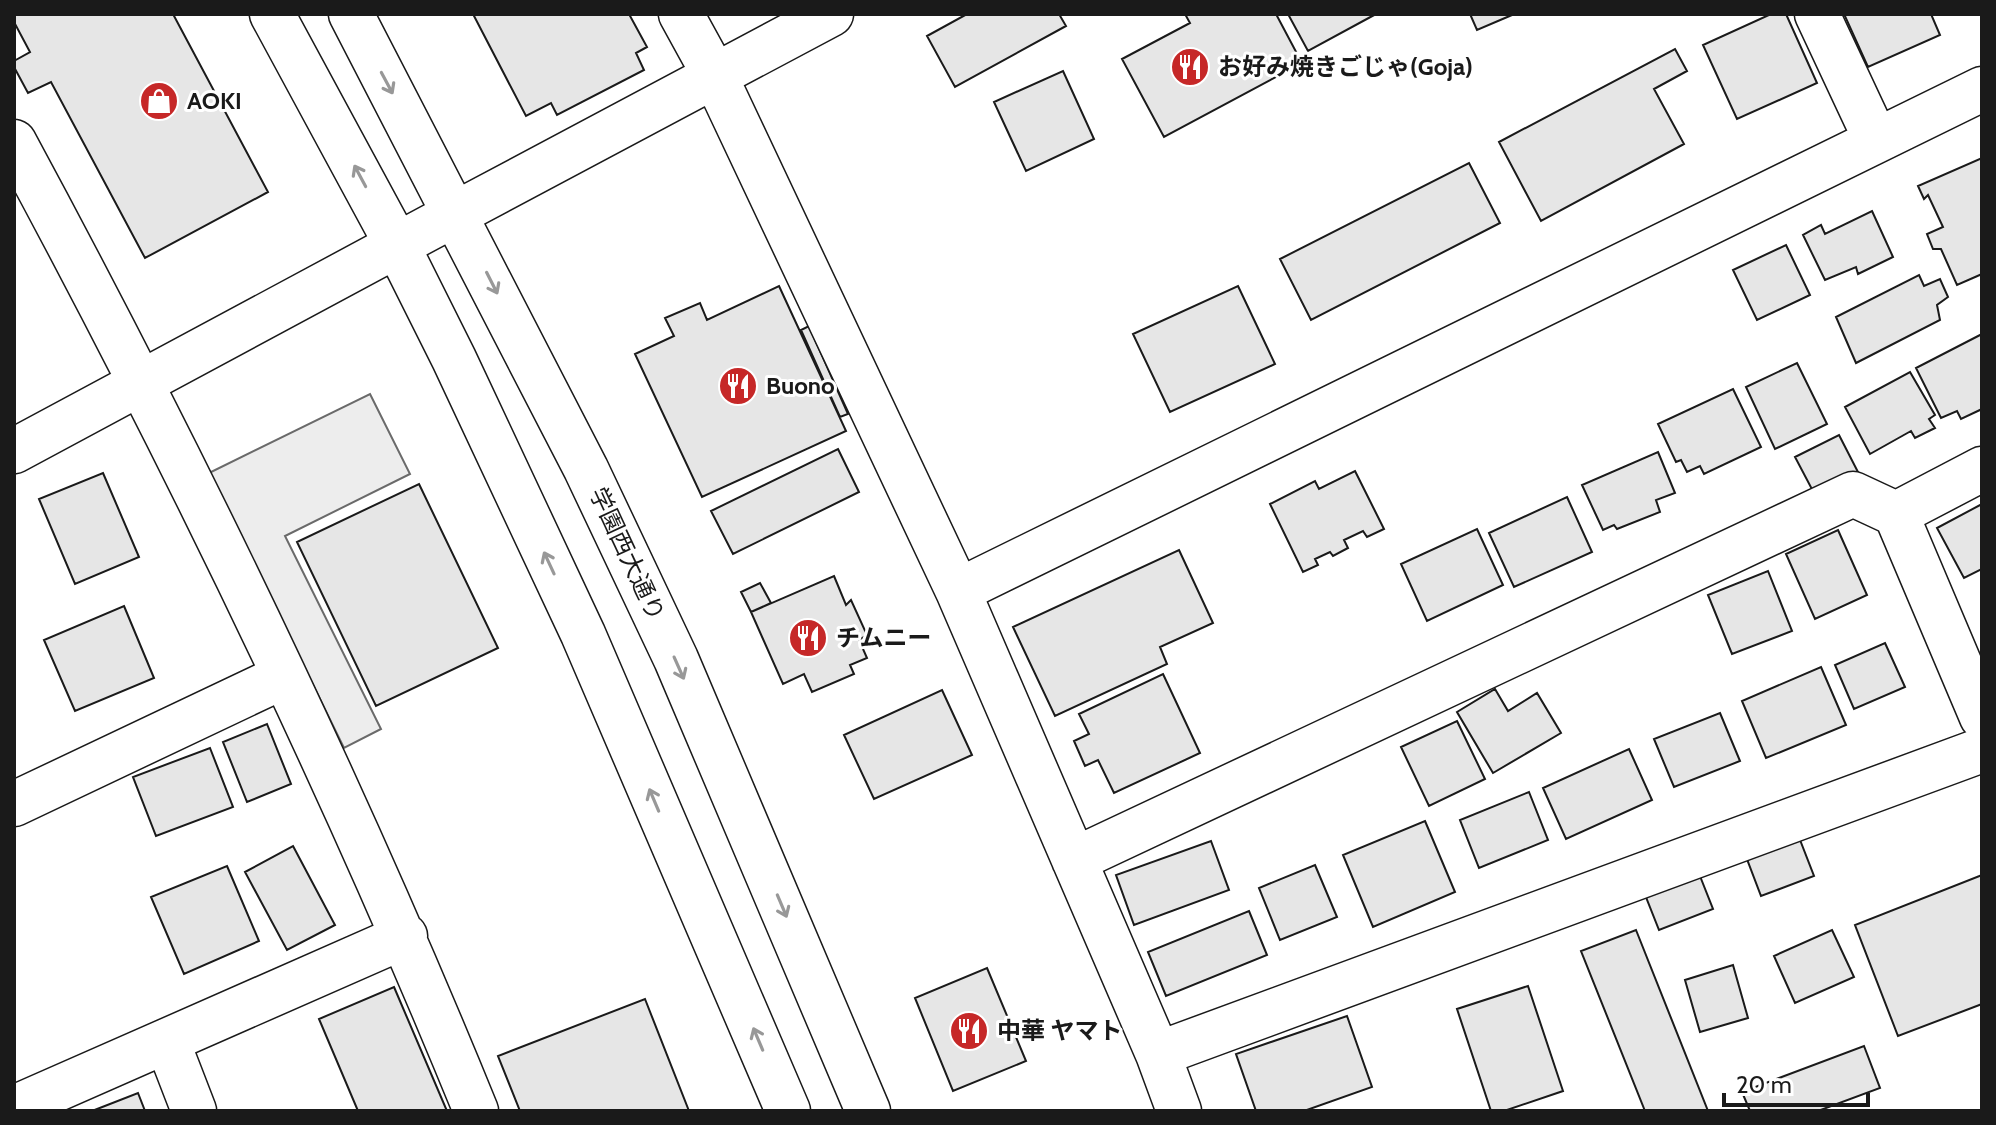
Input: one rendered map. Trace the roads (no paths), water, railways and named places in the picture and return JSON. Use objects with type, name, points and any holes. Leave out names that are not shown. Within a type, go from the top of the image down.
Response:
[{"type":"street","points":[[272,14],[397,245],[583,634],[788,1111]]},
{"type":"street","name":"学園西大通り","points":[[351,14],[457,213],[586,469],[669,646],[868,1111]]},
{"type":"street","points":[[681,14],[715,76],[958,591],[1158,1054],[1179,1111]]},
{"type":"street","points":[[14,451],[831,14]]},
{"type":"street","points":[[1817,14],[1876,140]]},
{"type":"street","points":[[958,591],[1982,89]]},
{"type":"street","points":[[14,142],[143,383],[405,936],[476,1111]]},
{"type":"street","points":[[1896,514],[1982,469]]},
{"type":"street","points":[[1074,860],[1853,494],[1896,514],[1982,717]]},
{"type":"street","points":[[14,804],[282,677]]},
{"type":"street","points":[[1158,1054],[1982,750]]},
{"type":"street","points":[[14,1108],[405,936]]},
{"type":"street","points":[[167,1041],[194,1111]]},
{"type":"place","name":"お好み焼きごじゃ(Goja)","points":[[1190,67]]},
{"type":"place","name":"AOKI","points":[[159,101]]},
{"type":"place","name":"Buono","points":[[738,386]]},
{"type":"place","name":"チムニー","points":[[808,638]]},
{"type":"place","name":"中華 ヤマト","points":[[969,1031]]}]
